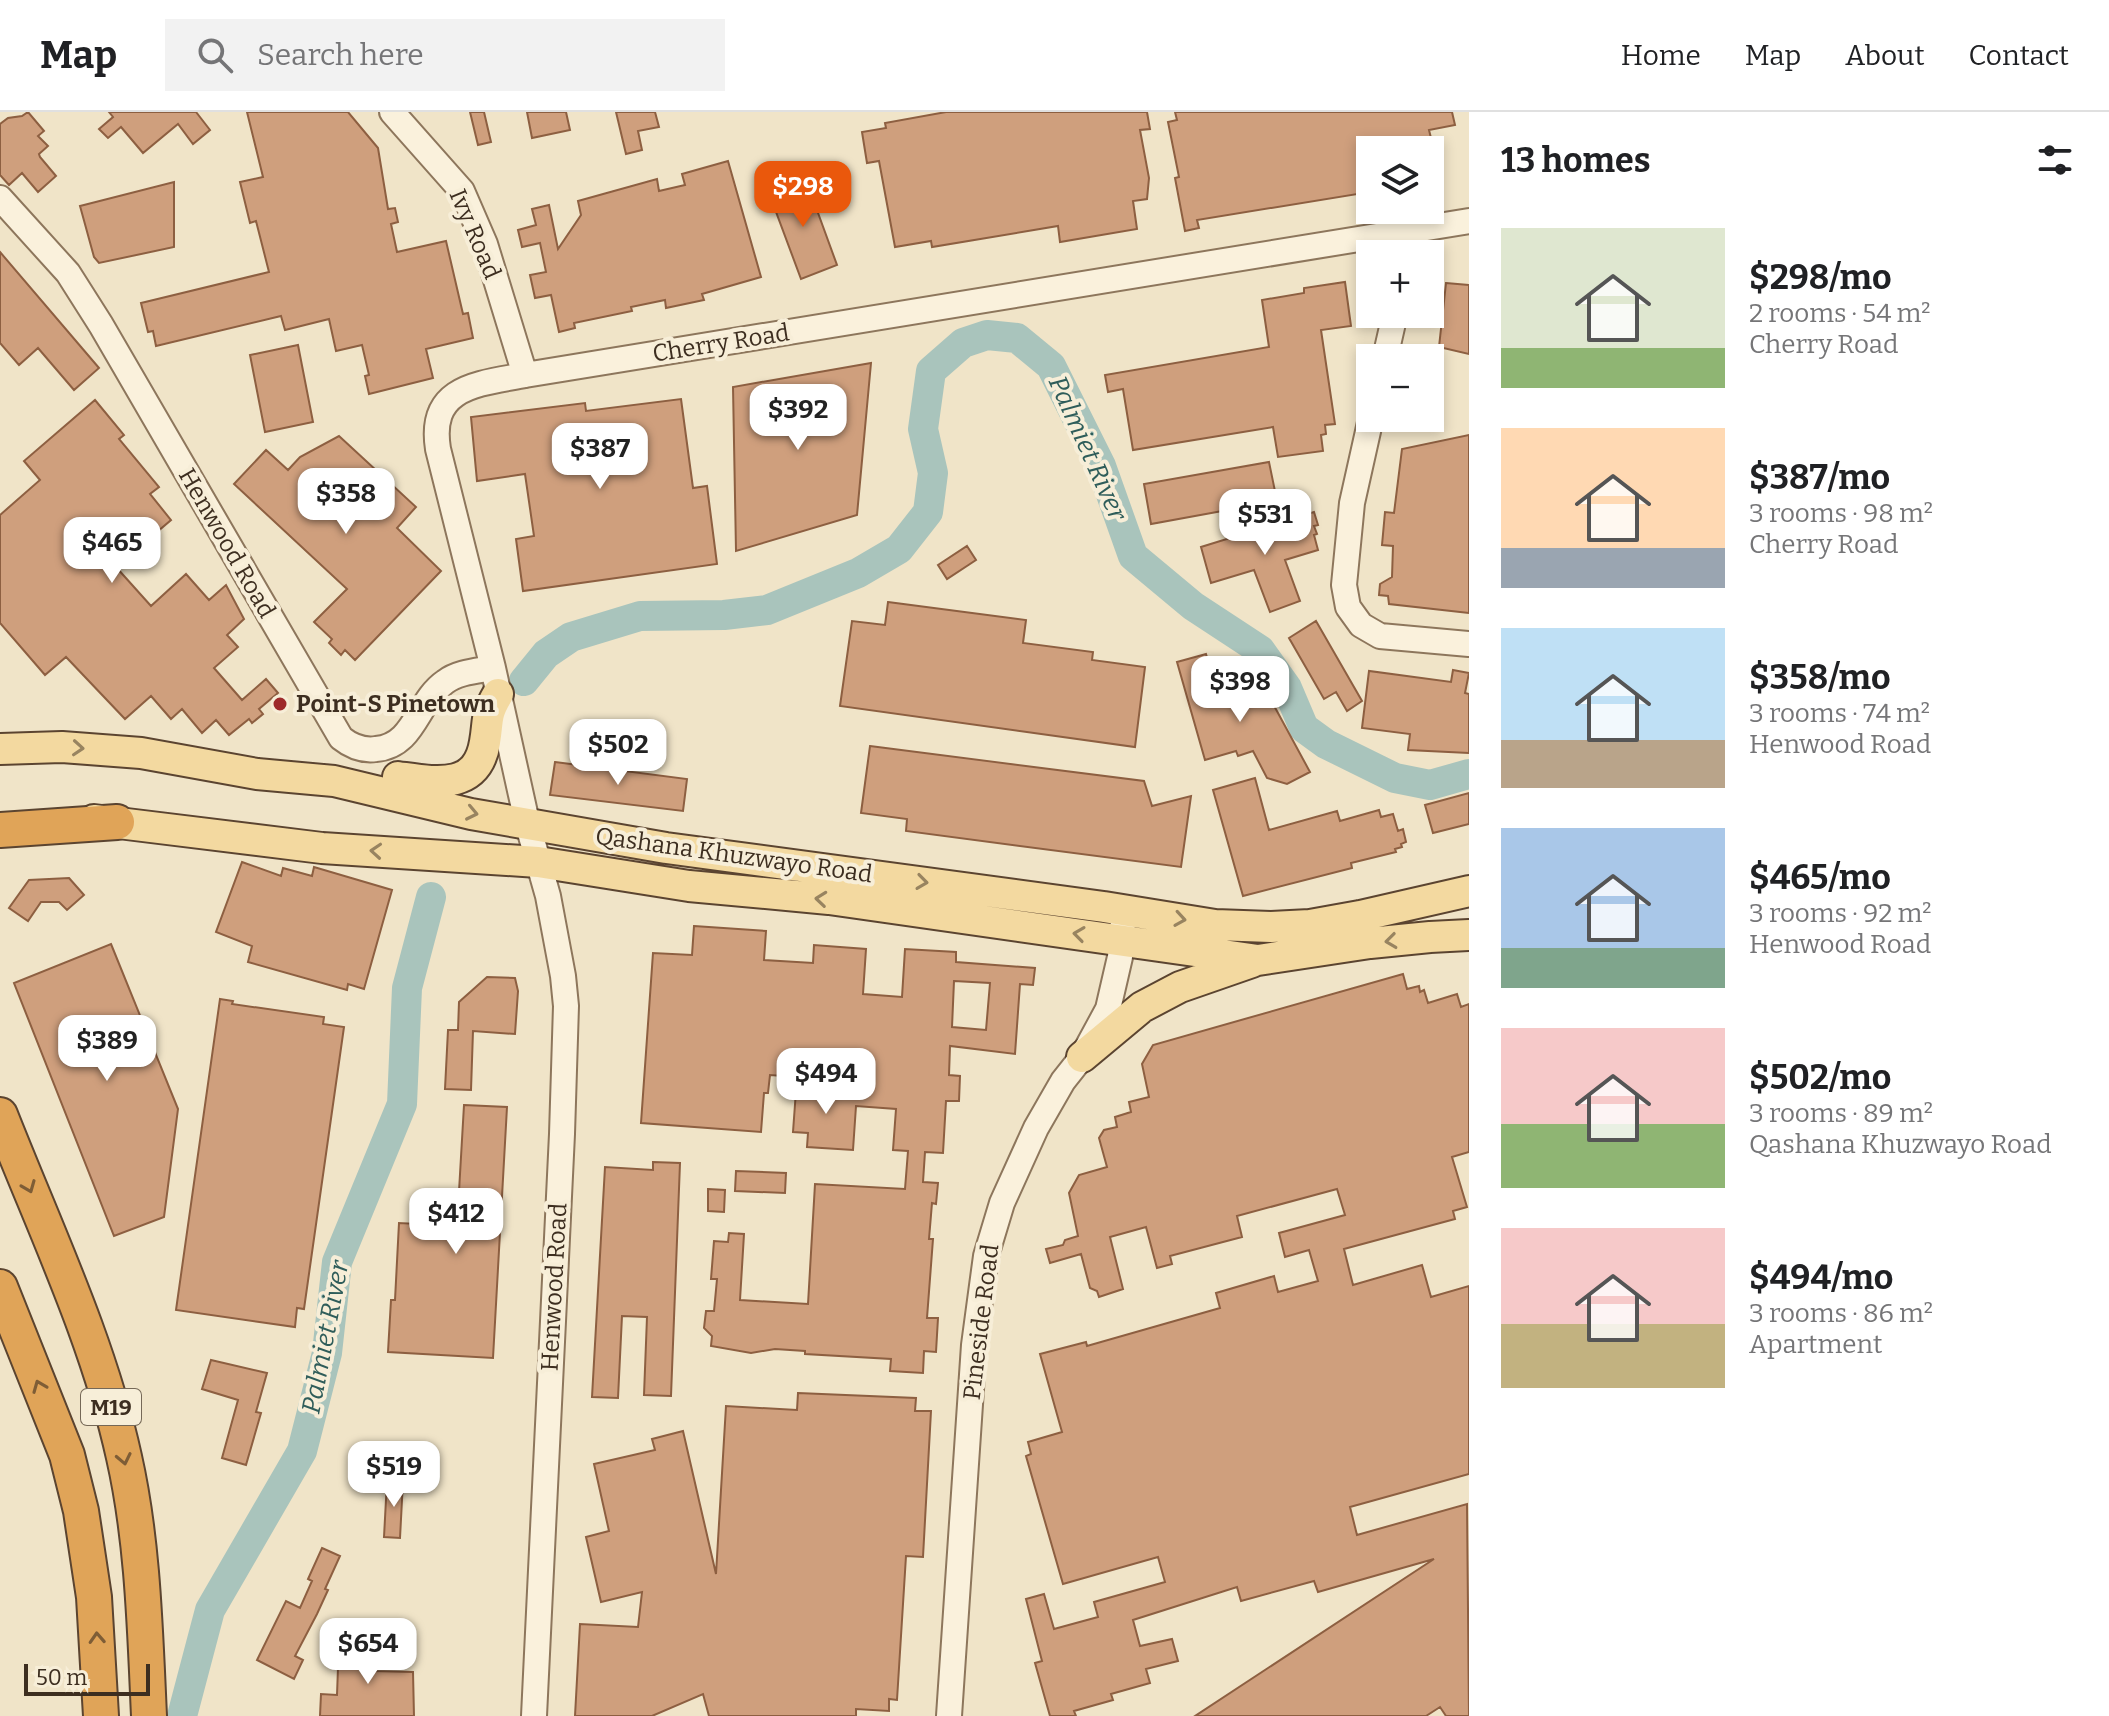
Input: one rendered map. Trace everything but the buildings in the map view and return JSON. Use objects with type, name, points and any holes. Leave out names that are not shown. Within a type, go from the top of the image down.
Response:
[{"type":"highway","points":[[0,830],[117,822]]},
{"type":"highway","name":"M19","points":[[0,1115],[96,1356],[124,1457],[138,1550],[149,1716]]},
{"type":"highway","name":"M19","points":[[0,1287],[67,1455],[81,1511],[94,1597],[101,1716]]},
{"type":"main road","points":[[334,781],[362,772],[440,783],[465,777],[482,756],[487,713],[495,681]]},
{"type":"main road","name":"Qashana Khuzwayo Road","points":[[0,749],[62,747],[141,753],[257,774],[334,781],[471,814],[666,848],[1215,925],[1310,925],[1469,891]]},
{"type":"main road","name":"Qashana Khuzwayo Road","points":[[0,813],[117,822],[322,848],[538,862],[689,886],[829,899],[1258,960],[1370,943],[1469,935]]},
{"type":"main road","points":[[1082,1057],[1142,1007],[1180,987],[1258,960]]},
{"type":"street","name":"Ivy Road","points":[[392,112],[462,191],[485,244],[525,375]]},
{"type":"street","name":"Henwood Road","points":[[0,198],[68,273],[101,325],[341,738],[361,749],[392,746],[403,738],[437,688],[447,680],[495,681]]},
{"type":"street","name":"Cherry Road","points":[[1404,240],[1469,221]]},
{"type":"street","name":"Cherry Road","points":[[538,862],[438,449],[437,421],[448,401],[464,388],[525,375],[1030,294],[1356,248]]},
{"type":"street","points":[[1368,432],[1352,503],[1344,585],[1348,607],[1361,625],[1380,636],[1469,644]]},
{"type":"street","name":"Henwood Road","points":[[534,1716],[566,1021],[563,976],[548,896],[538,862]]},
{"type":"street","name":"Pineside Road","points":[[949,1716],[974,1345],[986,1256],[1002,1203],[1036,1128],[1063,1081],[1082,1057],[1108,1009],[1116,983],[1124,910]]},
{"type":"waterway","name":"Palmiet River","points":[[524,681],[546,654],[571,637],[640,616],[724,615],[767,610],[858,573],[899,549],[928,512],[933,473],[923,429],[931,371],[963,343],[987,335],[1017,338],[1051,366],[1101,466],[1133,556],[1193,606],[1260,650],[1287,688],[1304,728],[1326,744],[1395,778],[1430,785],[1469,774]]},
{"type":"waterway","name":"Palmiet River","points":[[182,1716],[210,1610],[302,1451],[327,1353],[337,1262],[402,1104],[407,988],[431,897]]},
{"type":"place","name":"Point-S Pinetown","points":[[280,704]]}]
